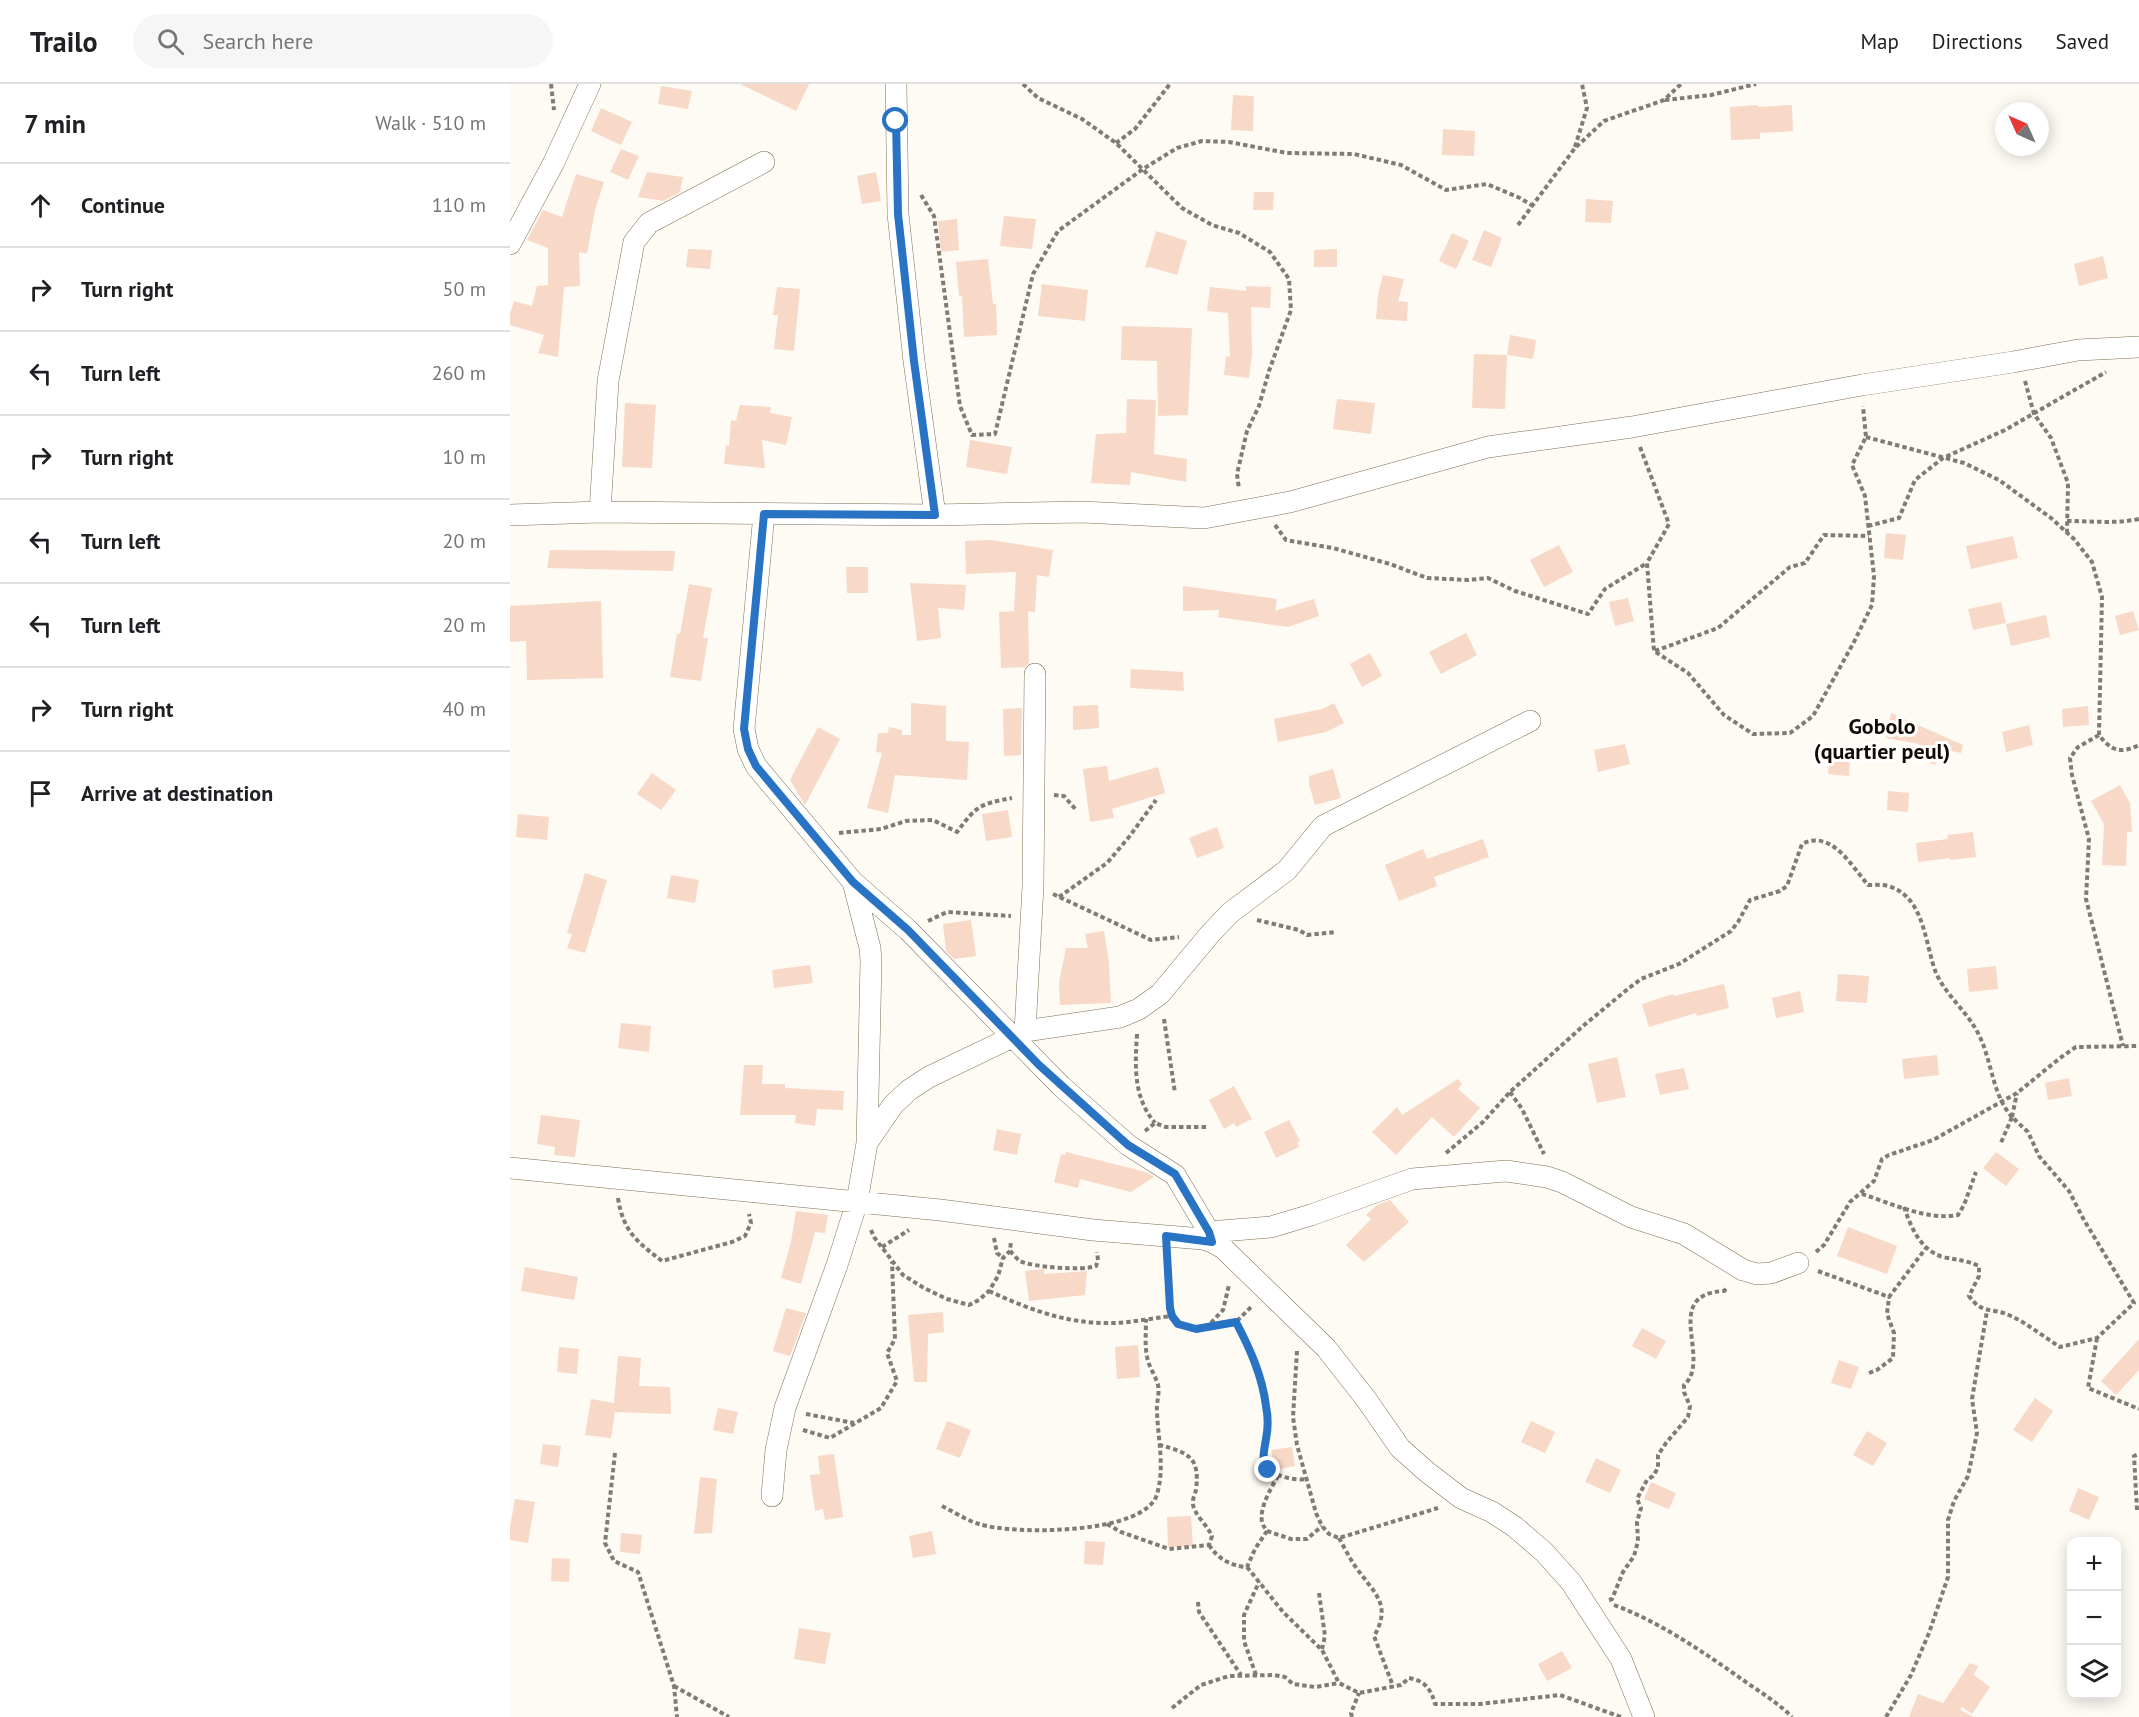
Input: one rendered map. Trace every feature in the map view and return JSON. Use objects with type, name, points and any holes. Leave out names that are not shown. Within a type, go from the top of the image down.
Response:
[{"type":"street","points":[[510,244],[553,164],[590,84]]},
{"type":"street","points":[[896,84],[898,214],[914,361],[935,515]]},
{"type":"street","points":[[600,512],[608,381],[634,242],[649,223],[764,162]]},
{"type":"street","points":[[510,515],[600,512],[935,515],[1082,512],[1204,518],[1290,502],[1488,447],[1632,427],[1862,385],[2078,350],[2139,347]]},
{"type":"street","points":[[764,514],[744,729],[748,749],[756,766],[853,882],[908,930],[1018,1034],[1054,1079],[1128,1145],[1175,1174],[1211,1237],[1326,1348],[1366,1399],[1400,1448],[1461,1498],[1492,1512],[1515,1527],[1544,1552],[1571,1582],[1620,1659],[1644,1717]]},
{"type":"street","points":[[1018,1034],[1033,886],[1035,674]]},
{"type":"street","points":[[867,1143],[893,1105],[928,1077],[1018,1034],[1120,1017],[1139,1009],[1160,994],[1210,934],[1230,914],[1287,870],[1323,826],[1530,721]]},
{"type":"street","points":[[772,1496],[775,1457],[783,1415],[857,1202],[867,1143],[871,961],[870,948],[853,882]]},
{"type":"street","points":[[510,1168],[892,1205],[1093,1230],[1211,1237],[1271,1227],[1412,1179],[1506,1171],[1547,1177],[1562,1182],[1631,1217],[1684,1234],[1743,1270],[1757,1274],[1771,1273],[1798,1263]]},
{"type":"path","points":[[1023,84],[1038,98],[1082,119],[1116,143],[1182,207],[1212,225],[1239,233],[1270,252],[1288,279],[1291,310],[1259,406],[1247,431],[1237,474],[1243,511],[1273,522],[1286,540],[1332,548],[1390,564],[1427,578],[1468,580],[1488,578],[1515,591],[1588,614],[1605,589],[1647,563],[1669,524],[1632,427]]},
{"type":"path","points":[[1116,143],[1135,129],[1170,84]]},
{"type":"path","points":[[1575,148],[1587,108],[1582,84]]},
{"type":"path","points":[[1664,100],[1681,84]]},
{"type":"path","points":[[1518,225],[1575,148],[1604,121],[1664,100],[1711,95],[1756,84]]},
{"type":"path","points":[[920,184],[921,195],[934,216],[960,406],[972,435],[995,434],[1033,274],[1058,231],[1143,169],[1177,148],[1202,141],[1229,142],[1287,153],[1354,154],[1401,165],[1446,190],[1487,183],[1533,206]]},
{"type":"path","points":[[2013,362],[2025,380],[2034,414],[2051,438],[2068,483],[2067,532]]},
{"type":"path","points":[[1868,526],[1899,518],[1915,480],[1943,458],[2005,430],[2106,372]]},
{"type":"path","points":[[1654,651],[1688,673],[1725,714],[1753,734],[1790,734],[1813,716],[1872,605],[1874,576],[1865,496],[1852,465],[1866,437],[1862,385]]},
{"type":"path","points":[[1866,437],[1964,463],[1999,480],[2025,497],[2067,532],[2092,562],[2102,597],[2099,735],[2107,746],[2126,751],[2139,745]]},
{"type":"path","points":[[2067,521],[2116,523],[2139,519]]},
{"type":"path","points":[[1654,651],[1718,628],[1790,567],[1805,563],[1824,535],[1869,536]]},
{"type":"path","points":[[1647,563],[1654,651]]},
{"type":"path","points":[[2099,735],[2078,747],[2070,758],[2089,839],[2086,899],[2123,1046]]},
{"type":"path","points":[[814,834],[861,832],[881,829],[906,821],[933,820],[957,832],[973,811],[984,803],[1038,792],[1064,796],[1077,811]]},
{"type":"path","points":[[1059,897],[1107,863],[1156,800]]},
{"type":"path","points":[[1444,1154],[1484,1122],[1510,1092],[1629,988],[1641,979],[1679,964],[1717,942],[1731,931],[1750,900],[1780,891],[1787,886],[1802,844],[1811,839],[1822,840],[1837,849],[1868,885],[1890,886],[1907,898],[1918,915],[1926,935],[1937,974],[1979,1036],[2005,1109],[2028,1132],[2039,1156],[2069,1191],[2134,1303],[2097,1338],[2060,1347],[2010,1315],[1987,1311],[1975,1305],[1969,1296],[1979,1276],[1979,1266],[1966,1260],[1941,1256],[1926,1248],[1910,1226],[1904,1207]]},
{"type":"path","points":[[1033,886],[1150,940],[1210,934]]},
{"type":"path","points":[[908,930],[947,912],[1030,917]]},
{"type":"path","points":[[1230,914],[1299,930],[1307,935],[1336,932]]},
{"type":"path","points":[[1160,994],[1175,1094]]},
{"type":"path","points":[[1139,1009],[1135,1071],[1144,1111],[1155,1123],[1166,1127],[1209,1127]]},
{"type":"path","points":[[1798,1263],[1808,1260],[1824,1245],[1850,1202],[1862,1194],[1874,1181],[1882,1159],[1933,1140],[2017,1093],[2076,1047],[2139,1046]]},
{"type":"path","points":[[1510,1092],[1522,1109],[1546,1158],[1562,1182]]},
{"type":"path","points":[[2000,1145],[2012,1117],[2017,1093]]},
{"type":"path","points":[[1128,1145],[1155,1123]]},
{"type":"path","points":[[1862,1194],[1945,1217],[1958,1215],[1976,1172]]},
{"type":"path","points":[[630,1179],[618,1199],[623,1221],[636,1241],[662,1261],[732,1242],[745,1236],[751,1223],[747,1208],[767,1194]]},
{"type":"path","points":[[892,1205],[871,1230],[903,1275],[947,1299],[969,1305],[989,1291],[998,1276],[1004,1258],[1010,1251],[1011,1229],[1003,1219],[994,1235],[997,1253],[1004,1258]]},
{"type":"path","points":[[1010,1251],[1021,1262],[1057,1268],[1090,1268],[1096,1266],[1098,1260],[1093,1230]]},
{"type":"path","points":[[1166,1236],[1170,1308],[1178,1324],[1185,1327],[1207,1327],[1236,1322],[1254,1305]]},
{"type":"path","points":[[1869,1372],[1877,1370],[1893,1358],[1894,1333],[1887,1314],[1889,1297],[1926,1248]]},
{"type":"path","points":[[783,1415],[830,1438],[881,1408],[897,1381],[887,1353],[894,1339],[892,1261]]},
{"type":"path","points":[[1798,1263],[1889,1297]]},
{"type":"path","points":[[1743,1270],[1724,1291],[1709,1292],[1697,1300],[1691,1313],[1690,1331],[1694,1369],[1684,1385],[1684,1392],[1690,1406],[1688,1417],[1658,1455],[1658,1468],[1647,1480],[1637,1498],[1641,1508],[1637,1522],[1638,1541],[1634,1556],[1623,1572],[1612,1599],[1605,1602],[1629,1611],[1670,1632],[1723,1666],[1783,1708],[1792,1717]]},
{"type":"path","points":[[1207,1327],[1223,1310],[1229,1281]]},
{"type":"path","points":[[989,1291],[1045,1315],[1074,1320],[1111,1323],[1172,1316]]},
{"type":"path","points":[[1886,1717],[1911,1675],[1929,1633],[1948,1577],[1948,1520],[1954,1501],[1968,1476],[1977,1433],[1972,1399],[1987,1311]]},
{"type":"path","points":[[942,1506],[978,1524],[1029,1531],[1080,1529],[1130,1518],[1150,1506],[1157,1496],[1161,1469],[1156,1410],[1158,1385],[1149,1362],[1146,1346],[1146,1319]]},
{"type":"path","points":[[1236,1322],[1258,1367],[1266,1407],[1263,1461],[1268,1470],[1299,1480],[1306,1479]]},
{"type":"path","points":[[2097,1338],[2088,1388],[2139,1409]]},
{"type":"path","points":[[1299,1341],[1294,1360],[1293,1417],[1297,1445],[1322,1526],[1329,1534],[1339,1538],[1440,1508],[1461,1498]]},
{"type":"path","points":[[783,1415],[855,1423]]},
{"type":"path","points":[[1160,1445],[1180,1450],[1193,1460],[1198,1471],[1192,1505],[1208,1526],[1212,1536],[1209,1545]]},
{"type":"path","points":[[615,1453],[605,1543],[614,1561],[638,1572],[674,1686],[677,1717]]},
{"type":"path","points":[[2137,1510],[2134,1456],[2139,1454]]},
{"type":"path","points":[[1279,1474],[1268,1493],[1263,1510],[1262,1522],[1267,1531],[1292,1539],[1306,1539],[1322,1526]]},
{"type":"path","points":[[1107,1523],[1121,1532],[1169,1549],[1209,1545]]},
{"type":"path","points":[[1248,1567],[1255,1549],[1267,1531]]},
{"type":"path","points":[[1339,1538],[1355,1566],[1380,1600],[1383,1613],[1380,1626],[1374,1636],[1394,1686]]},
{"type":"path","points":[[1209,1545],[1224,1561],[1234,1566],[1248,1567],[1283,1612],[1322,1650],[1339,1683]]},
{"type":"path","points":[[1256,1675],[1244,1641],[1244,1615],[1259,1582]]},
{"type":"path","points":[[1318,1593],[1325,1636],[1322,1650]]},
{"type":"path","points":[[1198,1602],[1199,1612],[1241,1676]]},
{"type":"path","points":[[1172,1708],[1202,1686],[1229,1676],[1284,1677],[1293,1684],[1315,1687],[1339,1683],[1359,1693],[1401,1685],[1409,1678],[1427,1686],[1435,1704],[1480,1704],[1560,1695],[1622,1717]]},
{"type":"path","points":[[674,1686],[729,1717]]},
{"type":"path","points":[[1352,1717],[1351,1713],[1359,1693]]},
{"type":"building","points":[[740,84],[809,84],[796,111]]},
{"type":"building","points":[[661,86],[692,91],[688,109],[658,104]]},
{"type":"building","points":[[1233,95],[1254,96],[1253,131],[1231,130]]},
{"type":"building","points":[[1758,105],[1758,107],[1792,105],[1793,131],[1760,133],[1760,139],[1731,140],[1730,107]]},
{"type":"building","points":[[601,108],[632,122],[621,145],[591,131]]},
{"type":"building","points":[[1443,129],[1475,131],[1474,156],[1442,155]]},
{"type":"building","points":[[621,149],[639,156],[628,180],[610,172]]},
{"type":"building","points":[[647,172],[683,177],[680,192],[664,201],[638,197]]},
{"type":"building","points":[[876,172],[881,201],[862,204],[857,176]]},
{"type":"building","points":[[576,174],[604,182],[595,210],[587,254],[579,252],[580,286],[564,287],[558,357],[538,353],[544,335],[510,325],[510,314],[514,301],[532,306],[537,286],[548,285],[548,248],[527,240],[543,210],[562,217]]},
{"type":"building","points":[[1254,192],[1274,192],[1273,210],[1253,210]]},
{"type":"building","points":[[1586,199],[1613,201],[1611,223],[1585,222]]},
{"type":"building","points":[[1004,216],[1036,219],[1032,249],[1000,246]]},
{"type":"building","points":[[957,219],[959,250],[941,252],[938,221]]},
{"type":"building","points":[[1484,230],[1502,238],[1491,267],[1472,260]]},
{"type":"building","points":[[1156,231],[1187,241],[1177,275],[1150,267],[1145,268]]},
{"type":"building","points":[[1452,233],[1469,241],[1456,269],[1439,261]]},
{"type":"building","points":[[688,249],[712,250],[710,269],[686,267]]},
{"type":"building","points":[[1337,249],[1337,267],[1314,267],[1314,250]]},
{"type":"building","points":[[2103,256],[2108,278],[2079,286],[2074,264]]},
{"type":"building","points":[[988,259],[993,304],[996,304],[997,335],[964,337],[962,296],[959,296],[956,262]]},
{"type":"building","points":[[1383,275],[1404,279],[1398,301],[1408,302],[1407,321],[1376,319],[1378,294]]},
{"type":"building","points":[[1042,284],[1088,290],[1085,321],[1038,316]]},
{"type":"building","points":[[1246,286],[1271,287],[1270,308],[1251,307],[1252,354],[1249,378],[1224,375],[1226,356],[1230,357],[1228,313],[1207,311],[1210,287],[1246,291]]},
{"type":"building","points":[[777,287],[800,289],[794,351],[774,349],[778,315],[773,315]]},
{"type":"building","points":[[1122,326],[1192,328],[1188,415],[1158,416],[1157,361],[1121,360]]},
{"type":"building","points":[[1510,335],[1536,340],[1533,359],[1507,355]]},
{"type":"building","points":[[1474,354],[1507,355],[1505,409],[1472,408]]},
{"type":"building","points":[[1127,399],[1156,400],[1154,454],[1187,459],[1186,482],[1131,472],[1130,485],[1091,483],[1096,434],[1126,433]]},
{"type":"building","points":[[1337,399],[1375,403],[1371,434],[1333,429]]},
{"type":"building","points":[[625,403],[656,405],[652,468],[622,467]]},
{"type":"building","points":[[740,405],[771,407],[770,413],[792,417],[786,445],[762,440],[765,468],[724,464],[726,445],[729,446],[731,420],[736,421]]},
{"type":"building","points":[[970,440],[1012,447],[1007,474],[966,467]]},
{"type":"building","points":[[1886,533],[1906,535],[1903,560],[1884,558]]},
{"type":"building","points":[[2013,536],[2018,558],[1971,569],[1966,546]]},
{"type":"building","points":[[991,540],[1053,550],[1049,577],[1037,575],[1035,612],[1028,611],[1029,663],[1025,667],[1001,668],[999,612],[1018,611],[1014,611],[1016,572],[966,574],[965,541]]},
{"type":"building","points":[[1559,545],[1573,572],[1544,587],[1530,560]]},
{"type":"building","points":[[550,550],[675,551],[673,571],[547,568]]},
{"type":"building","points":[[846,567],[868,567],[868,593],[847,593]]},
{"type":"building","points":[[910,583],[966,585],[964,610],[938,608],[941,638],[917,641]]},
{"type":"building","points":[[689,584],[712,588],[703,638],[708,638],[701,681],[670,677]]},
{"type":"building","points":[[1183,586],[1277,599],[1275,611],[1314,599],[1319,616],[1288,627],[1218,617],[1219,610],[1183,611]]},
{"type":"building","points":[[1628,598],[1634,621],[1615,626],[1609,602]]},
{"type":"building","points":[[601,601],[603,678],[527,680],[526,641],[510,642],[510,606]]},
{"type":"building","points":[[2001,602],[2006,623],[1973,630],[1968,609]]},
{"type":"building","points":[[2133,611],[2139,630],[2120,635],[2115,616]]},
{"type":"building","points":[[2046,615],[2050,637],[2011,646],[2006,624]]},
{"type":"building","points":[[1466,633],[1477,655],[1441,674],[1429,652]]},
{"type":"building","points":[[1370,653],[1382,676],[1362,687],[1350,664]]},
{"type":"building","points":[[1131,669],[1183,672],[1184,691],[1130,688]]},
{"type":"building","points":[[911,703],[946,706],[946,741],[969,742],[967,780],[895,775],[888,813],[867,808],[882,753],[876,752],[878,733],[888,733],[889,727],[902,730],[902,735],[911,735]]},
{"type":"building","points":[[1334,703],[1344,723],[1326,732],[1278,742],[1274,719],[1322,709]]},
{"type":"building","points":[[1098,705],[1099,728],[1073,730],[1073,706]]},
{"type":"building","points":[[2088,706],[2089,725],[2063,727],[2062,709]]},
{"type":"building","points":[[1022,708],[1021,755],[1004,756],[1003,709]]},
{"type":"building","points":[[1891,713],[1963,745],[1961,753],[1942,749],[1935,765],[1914,755],[1919,744],[1886,738]]},
{"type":"building","points":[[2029,725],[2033,745],[2006,752],[2002,732]]},
{"type":"building","points":[[818,727],[840,739],[805,805],[790,780]]},
{"type":"building","points":[[1625,744],[1630,764],[1598,772],[1594,750]]},
{"type":"building","points":[[1830,754],[1850,756],[1849,776],[1828,774]]},
{"type":"building","points":[[1107,766],[1109,781],[1158,767],[1165,793],[1112,809],[1114,818],[1090,822],[1083,769]]},
{"type":"building","points":[[1333,769],[1341,798],[1315,805],[1309,776]]},
{"type":"building","points":[[652,773],[676,790],[661,810],[637,794]]},
{"type":"building","points":[[2120,785],[2130,803],[2132,832],[2127,832],[2126,866],[2102,865],[2104,824],[2091,801]]},
{"type":"building","points":[[1888,791],[1909,793],[1908,812],[1887,810]]},
{"type":"building","points":[[1008,810],[1012,837],[986,841],[982,814]]},
{"type":"building","points":[[518,814],[549,817],[547,840],[516,837]]},
{"type":"building","points":[[1217,827],[1224,848],[1197,858],[1189,838]]},
{"type":"building","points":[[1973,832],[1976,857],[1918,862],[1916,843],[1948,839],[1947,835]]},
{"type":"building","points":[[1483,839],[1489,857],[1434,877],[1437,886],[1399,901],[1385,865],[1423,849],[1427,859]]},
{"type":"building","points":[[585,873],[607,880],[585,953],[567,948],[572,934],[567,933]]},
{"type":"building","points":[[671,875],[699,880],[695,903],[667,898]]},
{"type":"building","points":[[971,920],[976,956],[954,959],[946,951],[943,924]]},
{"type":"building","points":[[1104,931],[1109,962],[1111,1003],[1060,1005],[1059,982],[1066,948],[1088,948],[1085,934]]},
{"type":"building","points":[[810,965],[813,983],[774,988],[772,970]]},
{"type":"building","points":[[1996,966],[1998,989],[1969,992],[1967,969]]},
{"type":"building","points":[[1838,974],[1869,976],[1867,1003],[1836,1001]]},
{"type":"building","points":[[1724,984],[1729,1008],[1697,1016],[1696,1013],[1649,1027],[1642,1004],[1673,994],[1674,996]]},
{"type":"building","points":[[1800,991],[1804,1012],[1776,1018],[1772,998]]},
{"type":"building","points":[[621,1023],[651,1026],[649,1052],[618,1048]]},
{"type":"building","points":[[1937,1055],[1939,1075],[1904,1079],[1902,1059]]},
{"type":"building","points":[[1617,1057],[1626,1097],[1597,1103],[1588,1064]]},
{"type":"building","points":[[744,1065],[763,1065],[762,1084],[785,1084],[785,1088],[844,1091],[843,1110],[817,1109],[815,1126],[795,1123],[796,1115],[740,1115]]},
{"type":"building","points":[[1684,1068],[1689,1089],[1660,1095],[1655,1074]]},
{"type":"building","points":[[2069,1078],[2072,1096],[2048,1100],[2045,1083]]},
{"type":"building","points":[[1458,1079],[1462,1084],[1458,1089],[1480,1108],[1454,1137],[1432,1117],[1396,1155],[1372,1132],[1397,1107],[1402,1115]]},
{"type":"building","points":[[1234,1086],[1252,1119],[1236,1127],[1234,1123],[1224,1129],[1209,1100]]},
{"type":"building","points":[[541,1115],[580,1120],[575,1157],[554,1155],[555,1147],[537,1144]]},
{"type":"building","points":[[1289,1120],[1300,1141],[1297,1142],[1299,1147],[1276,1158],[1264,1132]]},
{"type":"building","points":[[997,1129],[1021,1134],[1017,1155],[993,1150]]},
{"type":"building","points":[[1066,1152],[1146,1172],[1154,1177],[1131,1192],[1080,1179],[1078,1188],[1054,1182],[1061,1154],[1065,1155]]},
{"type":"building","points":[[1996,1152],[2019,1169],[2006,1186],[1983,1168]]},
{"type":"building","points":[[1390,1200],[1409,1222],[1364,1262],[1346,1245],[1371,1219],[1366,1215],[1377,1205]]},
{"type":"building","points":[[796,1211],[828,1215],[825,1233],[815,1232],[801,1284],[781,1278],[791,1242]]},
{"type":"building","points":[[1848,1227],[1897,1246],[1887,1274],[1837,1256]]},
{"type":"building","points":[[525,1267],[578,1277],[574,1300],[521,1291]]},
{"type":"building","points":[[1044,1269],[1044,1274],[1087,1271],[1085,1295],[1029,1301],[1025,1271]]},
{"type":"building","points":[[786,1308],[806,1313],[790,1356],[773,1351]]},
{"type":"building","points":[[943,1312],[944,1332],[928,1334],[927,1382],[914,1382],[908,1315]]},
{"type":"building","points":[[1642,1328],[1666,1341],[1656,1359],[1632,1346]]},
{"type":"building","points":[[2139,1339],[2139,1370],[2116,1395],[2101,1381]]},
{"type":"building","points":[[1138,1345],[1140,1377],[1117,1379],[1115,1347]]},
{"type":"building","points":[[559,1347],[579,1349],[577,1374],[557,1372]]},
{"type":"building","points":[[618,1356],[641,1358],[639,1386],[670,1387],[671,1414],[615,1412],[611,1438],[585,1435],[591,1399],[614,1403]]},
{"type":"building","points":[[1839,1360],[1859,1367],[1851,1389],[1831,1383]]},
{"type":"building","points":[[2035,1398],[2053,1411],[2032,1442],[2013,1430]]},
{"type":"building","points":[[718,1408],[738,1412],[733,1434],[713,1430]]},
{"type":"building","points":[[947,1421],[971,1430],[960,1458],[936,1449]]},
{"type":"building","points":[[1531,1421],[1555,1432],[1545,1453],[1521,1442]]},
{"type":"building","points":[[1867,1431],[1887,1443],[1873,1466],[1853,1455]]},
{"type":"building","points":[[543,1444],[561,1446],[558,1467],[540,1464]]},
{"type":"building","points":[[1292,1447],[1295,1466],[1275,1470],[1271,1450]]},
{"type":"building","points":[[834,1454],[843,1517],[825,1520],[823,1509],[815,1511],[810,1475],[820,1474],[818,1456]]},
{"type":"building","points":[[1596,1458],[1621,1470],[1610,1493],[1585,1482]]},
{"type":"building","points":[[700,1477],[717,1479],[712,1533],[694,1534]]},
{"type":"building","points":[[1651,1482],[1676,1493],[1669,1509],[1644,1499]]},
{"type":"building","points":[[2078,1488],[2099,1497],[2089,1520],[2069,1511]]},
{"type":"building","points":[[515,1499],[535,1502],[528,1543],[510,1540]]},
{"type":"building","points":[[1191,1516],[1193,1546],[1168,1547],[1167,1517]]},
{"type":"building","points":[[932,1531],[936,1554],[913,1558],[909,1536]]},
{"type":"building","points":[[621,1533],[642,1535],[640,1554],[620,1552]]},
{"type":"building","points":[[1085,1541],[1105,1542],[1103,1565],[1084,1564]]},
{"type":"building","points":[[552,1558],[570,1559],[569,1582],[551,1581]]},
{"type":"building","points":[[799,1628],[831,1633],[825,1664],[794,1659]]},
{"type":"building","points":[[1562,1651],[1572,1668],[1547,1681],[1538,1664]]},
{"type":"building","points":[[1970,1663],[1978,1666],[1974,1675],[1990,1687],[1972,1714],[1962,1707],[1960,1710],[1974,1717],[1909,1717],[1918,1694],[1943,1703]]},
{"type":"district","name":"Gobolo (quartier peul)","points":[[1882,738]]},
{"type":"route","points":[[896,121],[898,214],[914,361],[935,515],[764,514],[744,729],[748,749],[756,766],[853,882],[908,930],[1061,1086],[1128,1145],[1168,1168],[1183,1185],[1209,1232],[1212,1242],[1203,1239],[1166,1236],[1172,1316],[1178,1324],[1196,1329],[1236,1322],[1258,1367],[1266,1407],[1263,1461],[1268,1470]]}]
